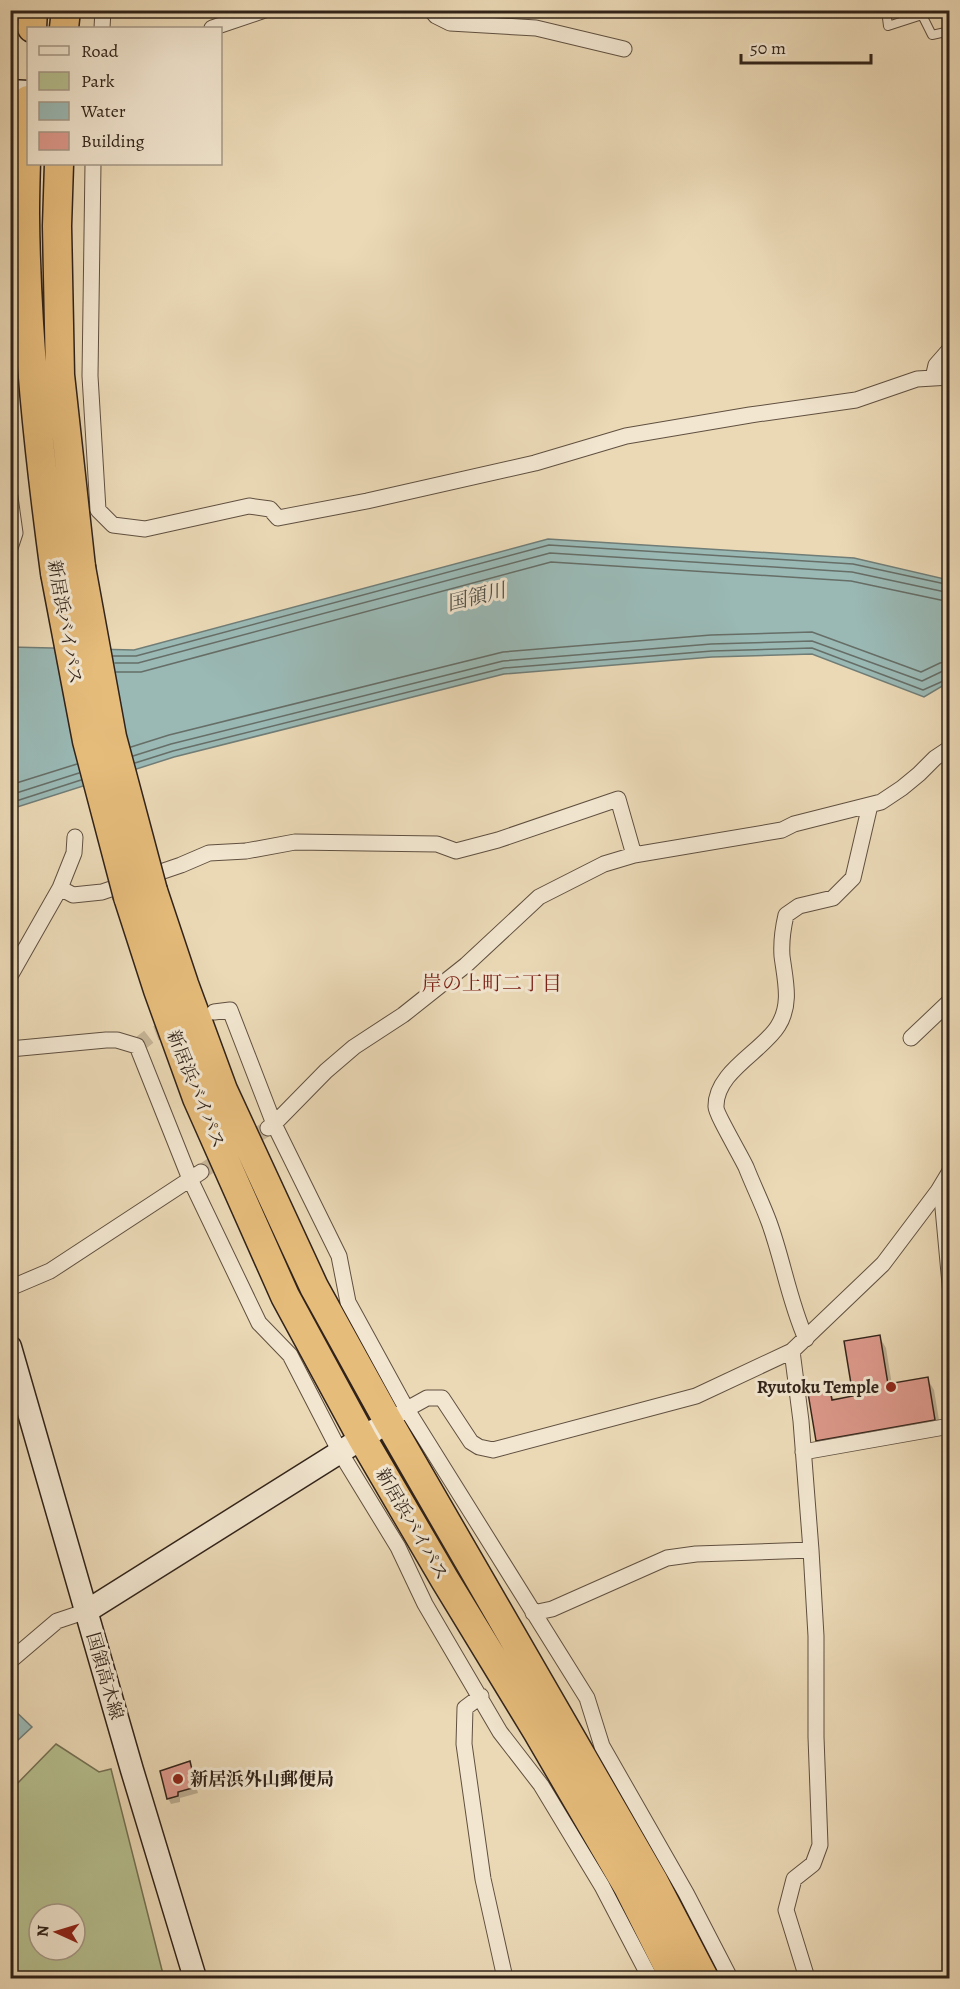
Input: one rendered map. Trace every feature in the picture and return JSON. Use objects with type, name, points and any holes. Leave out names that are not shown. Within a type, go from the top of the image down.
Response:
[{"type":"highway","points":[[32,27],[33,10]]},
{"type":"highway","points":[[64,27],[66,10]]},
{"type":"highway","name":"新居浜バイパス","points":[[27,138],[25,213],[31,351],[40,458],[68,570]]},
{"type":"highway","name":"新居浜バイパス","points":[[59,165],[57,226],[60,375],[68,570],[87,741],[141,894],[184,984],[223,1090],[314,1287],[397,1414],[653,1880],[704,1978]]},
{"type":"highway","name":"新居浜バイパス","points":[[141,894],[158,990],[197,1098],[351,1445],[445,1580],[537,1731],[628,1887],[674,1978]]},
{"type":"main road","points":[[10,91],[27,92]]},
{"type":"main road","points":[[10,1347],[87,1611]]},
{"type":"main road","name":"国領高木線","points":[[195,1978],[87,1611],[397,1414]]},
{"type":"street","points":[[102,27],[104,10]]},
{"type":"street","points":[[215,27],[265,10]]},
{"type":"street","points":[[431,10],[436,16],[450,22],[536,28],[624,49]]},
{"type":"street","points":[[93,165],[90,387],[98,510],[113,525],[145,529],[249,506],[270,509],[278,518],[367,501],[535,463],[626,436],[856,400],[918,379],[950,377]]},
{"type":"street","points":[[933,378],[936,365],[950,349]]},
{"type":"street","points":[[10,497],[15,533],[10,548]]},
{"type":"street","points":[[271,1126],[326,1071],[354,1047],[403,1014],[466,965],[539,897],[604,864],[634,855],[782,830],[794,824],[881,802],[919,774],[934,758],[950,748]]},
{"type":"street","points":[[60,888],[73,895],[102,892],[209,853],[246,851],[295,842],[437,844],[456,851],[498,840],[618,799],[634,855]]},
{"type":"street","points":[[806,1339],[795,1315],[769,1222],[740,1154],[715,1109],[717,1092],[737,1065],[777,1028],[786,1009],[787,985],[782,954],[782,931],[786,915],[800,906],[833,898],[853,878],[870,804]]},
{"type":"street","points":[[10,976],[60,888],[74,853],[75,837]]},
{"type":"street","points":[[910,1038],[950,1001]]},
{"type":"street","points":[[214,1012],[230,1010],[271,1126],[339,1256],[348,1302],[397,1414],[533,1613],[587,1698],[602,1746],[686,1893],[730,1978]]},
{"type":"street","points":[[10,1049],[106,1040],[117,1040],[137,1046],[259,1323],[290,1355],[351,1445],[425,1604],[481,1696],[500,1732],[554,1805],[602,1886],[650,1978]]},
{"type":"street","points":[[397,1414],[428,1398],[442,1398],[471,1442],[479,1447],[493,1450],[696,1396],[792,1351],[806,1339],[884,1264],[950,1172]]},
{"type":"street","points":[[10,1288],[50,1271],[195,1175]]},
{"type":"street","points":[[792,1351],[803,1452],[816,1636],[816,1737],[820,1845],[813,1864],[794,1879],[786,1910],[807,1978]]},
{"type":"street","points":[[803,1452],[950,1426]]},
{"type":"street","points":[[533,1613],[552,1609],[667,1558],[696,1554],[811,1550]]},
{"type":"street","points":[[10,1661],[57,1621],[87,1611]]},
{"type":"street","points":[[481,1696],[465,1708],[464,1744],[483,1879],[506,1978]]},
{"type":"lane","points":[[886,10],[888,26],[922,15],[932,35],[950,31]]},
{"type":"lane","points":[[938,1191],[950,1322]]},
{"type":"green space","points":[[56,1744],[99,1772],[111,1769],[164,1978],[11,1978],[11,1790]]},
{"type":"water","name":"国領川","points":[[548,539],[854,558],[949,580],[949,682],[924,697],[812,654],[712,657],[504,674],[174,757],[11,809],[11,647],[134,650]]},
{"type":"water","points":[[10,1706],[32,1727],[16,1742],[11,1736]]},
{"type":"building","name":"Ryutoku Temple","points":[[880,1335],[888,1384],[928,1377],[935,1420],[816,1441],[808,1393],[830,1390],[832,1400],[853,1396],[844,1341]]},
{"type":"building","points":[[190,1761],[196,1787],[178,1792],[178,1796],[167,1799],[160,1771]]},
{"type":"tunnel","points":[[137,1046],[151,1035],[177,1025]]},
{"type":"tunnel","points":[[201,1172],[268,1128]]},
{"type":"place","name":"Ryutoku Temple","points":[[891,1387]]},
{"type":"place","name":"新居浜外山郵便局","points":[[178,1779]]},
{"type":"district","name":"岸の上町二丁目","points":[[492,983]]}]
